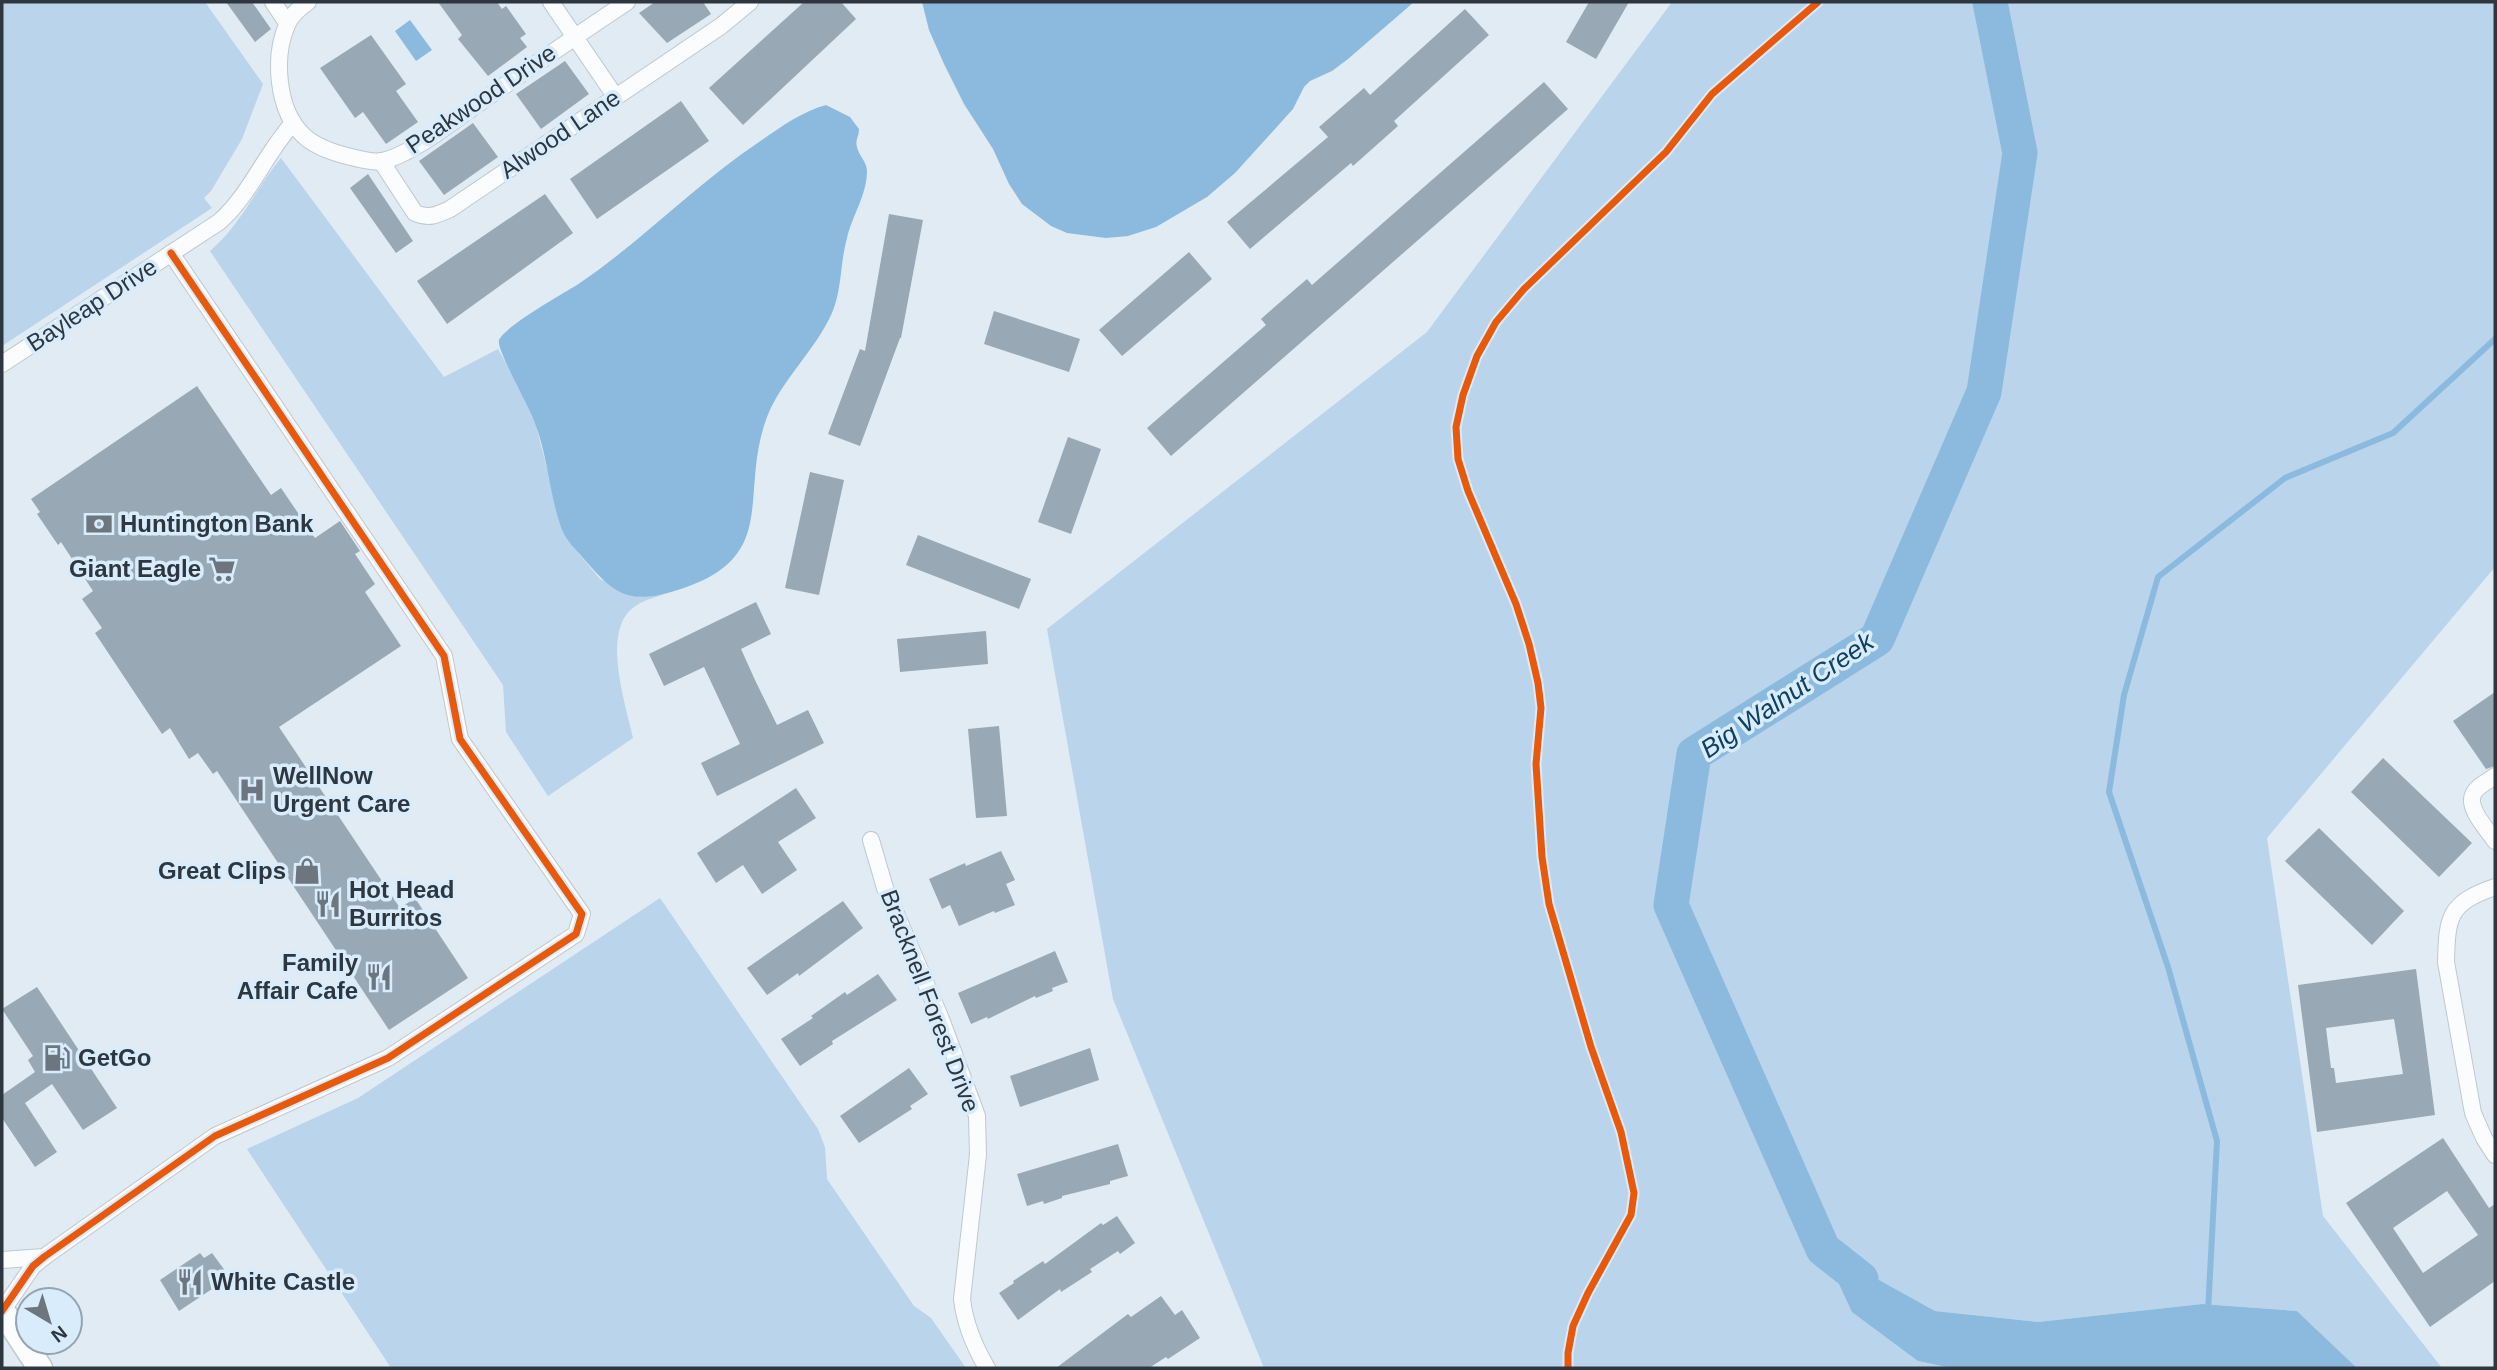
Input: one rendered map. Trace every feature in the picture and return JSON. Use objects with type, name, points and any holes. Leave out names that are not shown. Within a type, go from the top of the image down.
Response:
[{"type":"main road","points":[[2,1310],[40,1368]]},
{"type":"street","points":[[273,2],[287,23]]},
{"type":"street","points":[[293,124],[286,112],[280,69],[282,42],[287,23],[298,9],[308,2]]},
{"type":"street","points":[[551,2],[615,96]]},
{"type":"street","name":"Peakwood Drive","points":[[293,124],[310,142],[328,150],[370,161],[381,161],[408,150],[449,124],[627,2]]},
{"type":"street","name":"Alwood Lane","points":[[381,161],[415,213],[423,217],[433,217],[450,209],[721,26],[750,2]]},
{"type":"street","name":"Bayleap Drive","points":[[2,365],[219,222],[237,204],[276,142],[293,124]]},
{"type":"street","points":[[2,1310],[33,1266],[44,1257],[215,1136],[388,1058],[576,934],[582,914],[460,739],[443,656],[172,253]]},
{"type":"street","points":[[2495,776],[2477,789],[2472,795],[2472,802],[2495,841]]},
{"type":"street","name":"Bracknell Forest Drive","points":[[871,840],[885,888],[946,1030],[977,1116],[978,1155],[962,1300],[969,1334],[987,1368]]},
{"type":"street","points":[[2495,887],[2466,900],[2452,914],[2446,940],[2446,962],[2473,1112],[2495,1155]]},
{"type":"street","points":[[2,1260],[44,1257]]},
{"type":"shaded area","points":[[2,2],[205,2],[263,84],[242,139],[204,198],[212,208],[2,346]]},
{"type":"shaded area","points":[[922,2],[1414,2],[1348,59],[1332,71],[1310,81],[1293,109],[1235,173],[1207,197],[1156,227],[1128,236],[1106,238],[1067,233],[1051,226],[1022,204],[944,64],[929,30]]},
{"type":"shaded area","points":[[1672,2],[2495,2],[2495,567],[2267,838],[2323,1216],[2442,1368],[2357,1368],[2297,1311],[2202,1304],[2038,1322],[1935,1311],[1824,1250],[1918,1361],[1951,1368],[1264,1368],[1113,999],[1047,629],[1427,332]]},
{"type":"shaded area","points":[[410,20],[432,50],[416,61],[395,31]]},
{"type":"shaded area","points":[[826,105],[850,117],[859,129],[857,145],[867,168],[866,180],[847,238],[838,295],[832,313],[817,340],[781,390],[767,417],[759,446],[750,522],[743,544],[729,562],[706,579],[655,596],[631,596],[621,592],[611,587],[593,569],[570,544],[563,531],[539,434],[499,340],[522,319],[601,268],[735,159],[791,120]]},
{"type":"shaded area","points":[[281,158],[444,377],[498,349],[521,390],[536,426],[552,487],[573,547],[600,579],[639,597],[667,593],[637,605],[626,616],[619,630],[618,667],[633,738],[548,796],[506,732],[503,685],[210,251],[231,230]]},
{"type":"shaded area","points":[[660,898],[818,1129],[825,1147],[827,1179],[914,1306],[931,1318],[966,1368],[391,1368],[247,1149],[358,1098]]},
{"type":"shaded area","points":[[1823,1249],[1935,1311],[2038,1322],[2202,1304],[2297,1311],[2357,1368],[1951,1368],[1918,1361],[1852,1312]]},
{"type":"building","points":[[226,2],[252,2],[271,29],[255,42]]},
{"type":"building","points":[[438,2],[497,2],[502,9],[506,6],[526,34],[520,38],[527,47],[488,76],[458,39],[462,35]]},
{"type":"building","points":[[655,2],[703,2],[711,14],[667,43],[639,13]]},
{"type":"building","points":[[804,2],[841,2],[856,19],[743,125],[709,88]]},
{"type":"building","points":[[1589,2],[1629,2],[1596,59],[1566,42]]},
{"type":"building","points":[[1465,9],[1489,35],[1394,121],[1398,126],[1250,249],[1227,222],[1328,137],[1319,127],[1364,88],[1370,95]]},
{"type":"building","points":[[371,35],[406,84],[396,91],[418,122],[386,144],[363,112],[355,118],[320,68]]},
{"type":"building","points":[[565,61],[589,94],[541,129],[516,94]]},
{"type":"building","points":[[1544,82],[1568,109],[1171,456],[1147,428],[1266,325],[1261,319],[1278,304],[1307,279],[1312,285]]},
{"type":"building","points":[[681,101],[709,141],[597,219],[570,179]]},
{"type":"building","points":[[473,123],[498,157],[444,195],[419,161]]},
{"type":"building","points":[[368,174],[413,241],[396,253],[350,188]]},
{"type":"building","points":[[545,194],[573,233],[447,324],[417,281]]},
{"type":"building","points":[[889,214],[923,220],[901,338],[860,446],[828,434],[860,349],[865,351]]},
{"type":"building","points":[[1189,252],[1212,279],[1122,356],[1099,330]]},
{"type":"building","points":[[994,311],[1080,339],[1069,372],[984,344]]},
{"type":"building","name":"Giant Eagle","points":[[197,386],[271,495],[281,488],[315,538],[340,521],[360,551],[355,554],[375,584],[365,592],[401,646],[279,727],[400,908],[415,898],[468,978],[389,1030],[217,771],[213,774],[198,753],[189,759],[170,728],[162,734],[95,633],[102,628],[82,599],[93,591],[61,542],[58,545],[37,514],[40,512],[31,499]]},
{"type":"building","points":[[1068,437],[1101,449],[1071,534],[1038,522]]},
{"type":"building","points":[[810,472],[844,480],[819,595],[785,588]]},
{"type":"building","points":[[918,535],[1031,579],[1019,609],[906,565]]},
{"type":"building","points":[[756,602],[771,634],[741,649],[755,680],[777,725],[808,710],[824,743],[717,796],[701,763],[740,744],[704,667],[664,686],[649,654]]},
{"type":"building","points":[[986,631],[988,664],[900,672],[897,639]]},
{"type":"building","points":[[2495,692],[2495,766],[2486,769],[2453,721]]},
{"type":"building","points":[[999,726],[1007,816],[976,818],[968,729]]},
{"type":"building","points":[[2383,758],[2472,843],[2439,877],[2351,792]]},
{"type":"building","points":[[796,788],[816,818],[778,842],[797,870],[762,894],[743,865],[716,883],[697,853]]},
{"type":"building","points":[[2319,828],[2404,911],[2372,945],[2285,861]]},
{"type":"building","points":[[1001,851],[1015,880],[1006,884],[1015,905],[959,926],[950,905],[942,909],[929,879]]},
{"type":"building","points":[[843,901],[863,928],[799,976],[798,973],[767,995],[747,968]]},
{"type":"building","points":[[1055,951],[1068,982],[1052,988],[1053,991],[971,1024],[958,993]]},
{"type":"building","points":[[2416,969],[2435,1115],[2317,1132],[2298,985]],"holes":[[[2394,1019],[2403,1074],[2336,1083],[2334,1068],[2331,1068],[2326,1028]]]},
{"type":"building","points":[[878,974],[897,1000],[832,1041],[833,1044],[800,1066],[781,1039],[845,992],[847,995]]},
{"type":"building","name":"GetGo","points":[[37,987],[117,1108],[83,1130],[52,1084],[25,1103],[57,1152],[35,1167],[2,1118],[2,1095],[35,1072],[28,1060],[33,1056],[2,1009]]},
{"type":"building","points":[[1090,1048],[1099,1080],[1020,1107],[1010,1076]]},
{"type":"building","points":[[909,1068],[928,1094],[910,1106],[912,1109],[859,1143],[840,1116]]},
{"type":"building","points":[[2443,1138],[2489,1208],[2495,1204],[2495,1281],[2430,1327],[2346,1203]],"holes":[[[2447,1191],[2478,1235],[2423,1273],[2393,1228]]]},
{"type":"building","points":[[1118,1144],[1128,1176],[1044,1204],[1043,1201],[1027,1206],[1017,1174]]},
{"type":"building","points":[[1117,1216],[1135,1243],[1090,1269],[1092,1272],[1061,1292],[1060,1289],[1018,1320],[999,1293],[1043,1261],[1045,1264],[1101,1223],[1103,1225]]},
{"type":"building","name":"White Castle","points":[[200,1253],[204,1258],[212,1253],[226,1272],[217,1278],[221,1283],[179,1311],[160,1280]]},
{"type":"building","points":[[1161,1296],[1175,1315],[1182,1310],[1200,1338],[1149,1368],[1056,1368],[1128,1314],[1131,1317]]},
{"type":"waterway","name":"Big Walnut Creek","points":[[1861,1279],[1823,1249],[1671,905],[1694,754],[1877,639],[1984,392],[2020,153],[1990,2]]},
{"type":"waterway","points":[[2208,1312],[2217,1141],[2168,967],[2109,792],[2124,695],[2158,577],[2285,478],[2393,433],[2495,339]]},
{"type":"cycle path","points":[[1568,1368],[1573,1326],[1631,1215],[1634,1193],[1621,1132],[1591,1047],[1549,904],[1542,857],[1536,764],[1541,708],[1529,644],[1516,604],[1468,491],[1458,459],[1456,427],[1463,395],[1477,356],[1496,322],[1524,289],[1666,152],[1712,94],[1818,2]]},
{"type":"cycle path","points":[[2,1311],[33,1266],[215,1136],[388,1058],[576,934],[582,914],[460,739],[444,656],[171,253]]},
{"type":"place","name":"Huntington Bank","points":[[99,524]]},
{"type":"place","name":"Giant Eagle","points":[[222,569]]},
{"type":"place","name":"WellNow Urgent Care","points":[[252,790]]},
{"type":"place","name":"Great Clips","points":[[307,871]]},
{"type":"place","name":"Hot Head Burritos","points":[[328,904]]},
{"type":"place","name":"Family Affair Cafe","points":[[379,977]]},
{"type":"place","name":"GetGo","points":[[57,1058]]},
{"type":"place","name":"White Castle","points":[[190,1282]]}]
